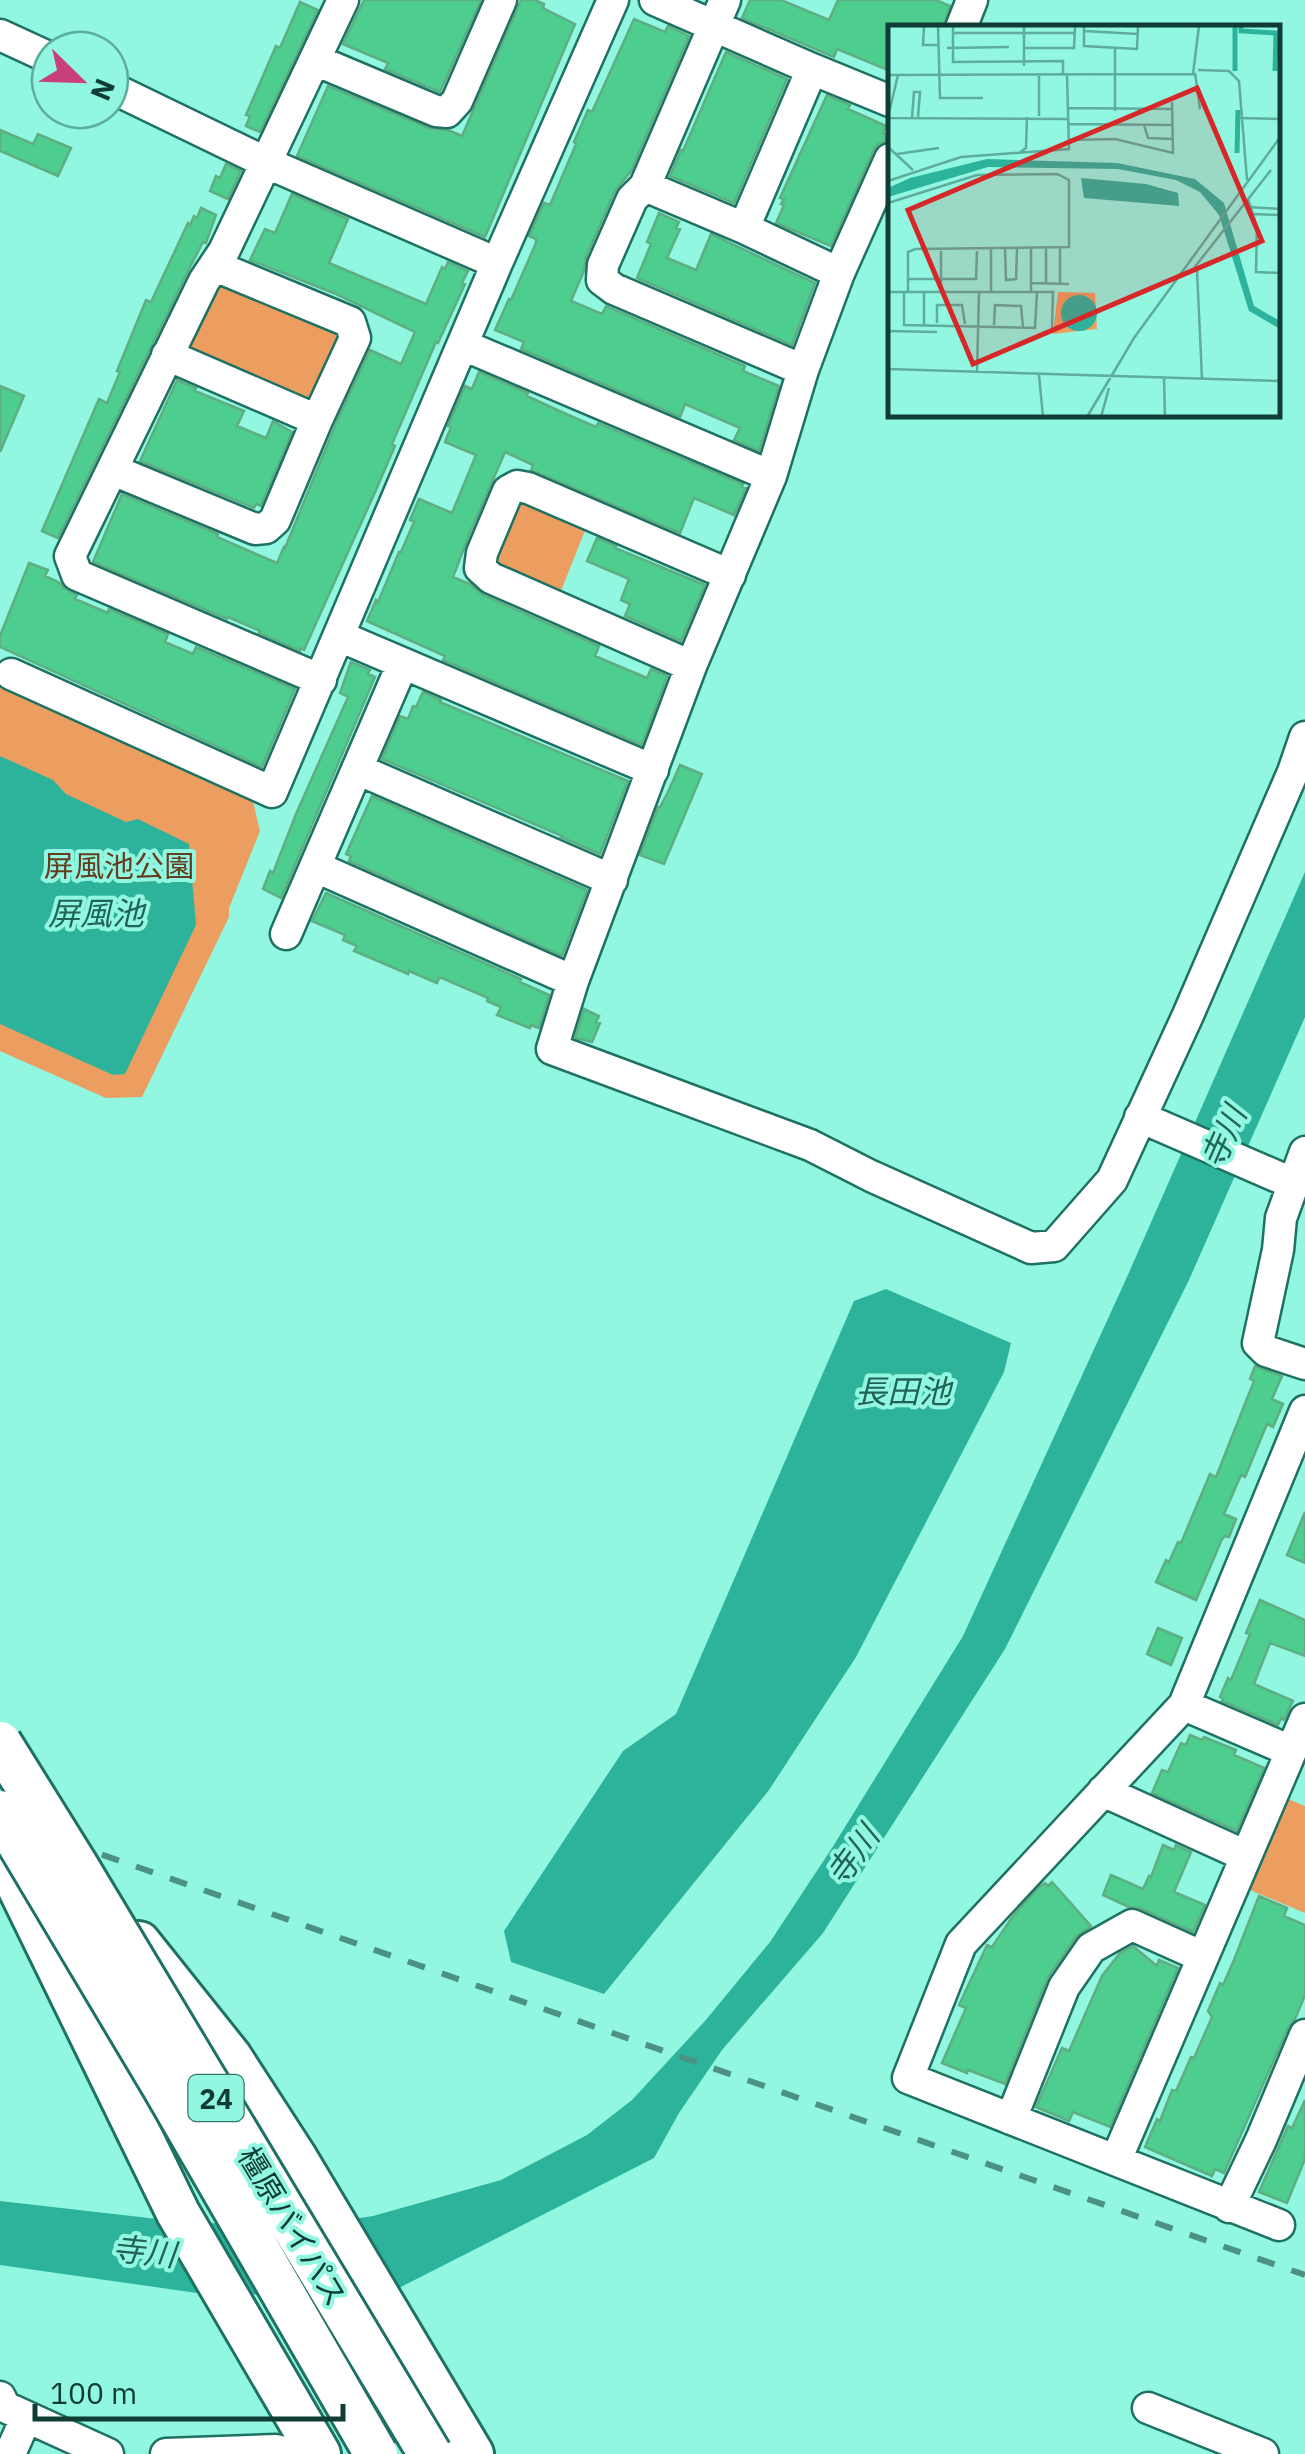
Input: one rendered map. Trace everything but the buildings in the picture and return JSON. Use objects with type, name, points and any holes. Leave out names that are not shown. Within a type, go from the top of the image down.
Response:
[{"type":"highway","name":"橿原バイパス","points":[[0,1743],[430,2454]]},
{"type":"highway","points":[[0,1754],[190,2072],[410,2454]]},
{"type":"highway","points":[[0,1812],[376,2454]]},
{"type":"highway","name":"橿原バイパス","points":[[0,1832],[358,2454]]},
{"type":"highway","points":[[0,1848],[297,2454]]},
{"type":"highway","points":[[76,1864],[230,2058],[296,2158],[472,2454]]},
{"type":"street","points":[[320,680],[78,575],[70,556],[343,0]]},
{"type":"street","points":[[316,60],[436,112],[448,112],[457,101],[501,0]]},
{"type":"street","points":[[11,674],[272,792],[612,0]]},
{"type":"street","points":[[655,0],[720,12],[812,69],[888,99]]},
{"type":"street","points":[[962,25],[972,0]]},
{"type":"street","points":[[720,12],[645,186],[632,198],[603,266],[602,280],[802,370]]},
{"type":"street","points":[[0,34],[30,48]]},
{"type":"street","points":[[744,228],[812,69]]},
{"type":"street","points":[[130,97],[266,162],[497,263]]},
{"type":"street","points":[[888,163],[839,273],[802,370],[771,476],[691,666],[573,981],[552,1049],[810,1144],[1031,1248],[1054,1246],[1112,1180],[1147,1120],[1305,737]]},
{"type":"street","points":[[645,186],[839,273]]},
{"type":"street","points":[[113,470],[255,529],[266,528],[275,520],[355,338],[350,322],[215,266]]},
{"type":"street","points":[[464,345],[771,476]]},
{"type":"street","points":[[167,355],[317,420]]},
{"type":"street","points":[[691,666],[490,578],[480,568],[482,552],[508,492],[517,486],[730,575]]},
{"type":"street","points":[[339,636],[652,770]]},
{"type":"street","points":[[286,934],[402,665]]},
{"type":"street","points":[[357,769],[612,880]]},
{"type":"street","points":[[316,867],[573,981]]},
{"type":"street","points":[[1147,1120],[1287,1181]]},
{"type":"street","points":[[1305,1152],[1287,1181],[1278,1250],[1258,1343],[1266,1351],[1305,1364]]},
{"type":"street","points":[[1279,2225],[908,2078],[961,1944],[1184,1705],[1305,1411]]},
{"type":"street","points":[[1116,2160],[1246,1856],[1298,1748],[1184,1705]]},
{"type":"street","points":[[1102,1791],[1246,1856]]},
{"type":"street","points":[[1011,2119],[1064,1987],[1091,1948],[1132,1925],[1203,1957]]},
{"type":"street","points":[[1229,2207],[1305,2035]]},
{"type":"street","points":[[0,2397],[6,2407],[72,2447],[108,2454]]},
{"type":"street","points":[[1148,2408],[1263,2454]]},
{"type":"street","points":[[10,2454],[26,2418]]},
{"type":"street","points":[[166,2454],[276,2450],[297,2454]]},
{"type":"green space","points":[[215,281],[338,327],[344,341],[314,403],[179,351]]},
{"type":"green space","points":[[514,497],[588,523],[559,596],[495,569],[489,556]]},
{"type":"green space","name":"屏風池公園","points":[[0,680],[251,793],[260,831],[229,908],[229,917],[142,1097],[106,1098],[0,1051]]},
{"type":"green space","points":[[1288,1799],[1305,1806],[1305,1913],[1243,1887],[1281,1802]]},
{"type":"water","name":"屏風池","points":[[0,756],[53,780],[66,794],[126,822],[138,819],[189,844],[196,925],[125,1074],[113,1075],[0,1024]]},
{"type":"water","name":"寺川","points":[[1305,872],[1305,1017],[1189,1280],[1005,1649],[823,1933],[722,2050],[654,2158],[393,2291],[204,2294],[0,2265],[0,2201],[244,2225],[320,2224],[373,2216],[501,2180],[587,2135],[632,2100],[705,2021],[770,1942],[963,1636],[1127,1277]]},
{"type":"water","name":"長田池","points":[[886,1289],[1011,1343],[1004,1372],[856,1657],[769,1790],[604,1994],[511,1962],[504,1931],[623,1751],[676,1714],[854,1301]]},
{"type":"railway","points":[[0,1819],[1305,2275]]}]
